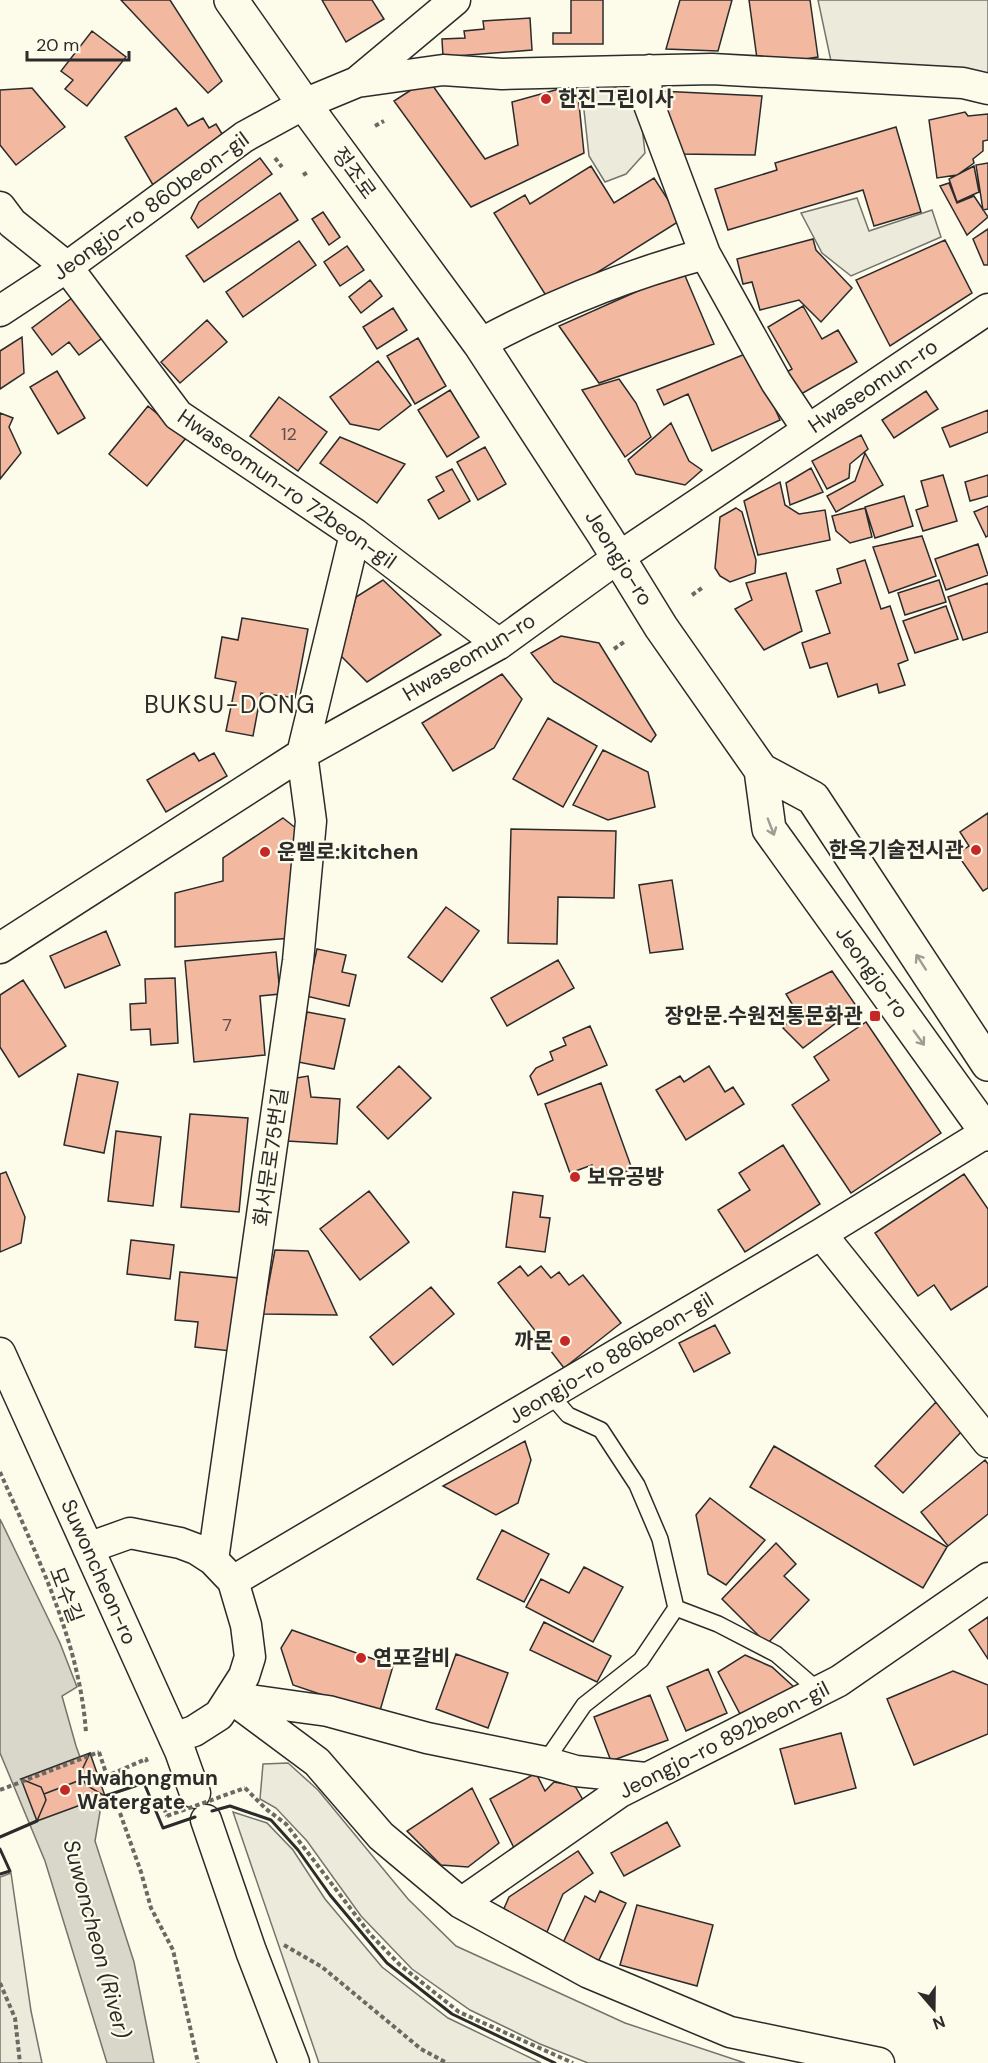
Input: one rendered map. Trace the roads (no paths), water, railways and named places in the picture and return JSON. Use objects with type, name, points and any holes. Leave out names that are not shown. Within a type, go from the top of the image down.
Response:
[{"type":"street","name":"정조로","points":[[231,0],[304,104],[480,344]]},
{"type":"street","points":[[357,82],[456,0]]},
{"type":"street","points":[[357,82],[443,70],[502,74],[712,69],[963,82],[988,89]]},
{"type":"street","points":[[649,70],[645,94],[705,254],[776,382],[808,430]]},
{"type":"street","name":"Jeongjo-ro 860beon-gil","points":[[0,311],[67,267],[244,137],[304,104],[357,82]]},
{"type":"street","name":"Hwaseomun-ro 72beon-gil","points":[[0,207],[12,223],[67,267],[178,415],[355,534],[499,644]]},
{"type":"street","points":[[480,344],[529,317],[657,267],[705,254]]},
{"type":"street","name":"Hwaseomun-ro","points":[[0,948],[302,754],[499,644],[619,557],[988,309]]},
{"type":"street","name":"Jeongjo-ro","points":[[480,344],[619,557],[661,627],[761,770],[813,798],[988,1064]]},
{"type":"street","points":[[302,754],[355,534]]},
{"type":"street","name":"화서문로75번길","points":[[213,1560],[298,961],[311,821],[302,754]]},
{"type":"street","name":"Jeongjo-ro","points":[[761,770],[769,829],[988,1133]]},
{"type":"street","name":"Jeongjo-ro 886beon-gil","points":[[233,1581],[988,1133]]},
{"type":"street","points":[[821,1234],[988,1442]]},
{"type":"street","name":"Suwoncheon-ro","points":[[0,1353],[174,1738],[195,1792]]},
{"type":"street","points":[[88,1548],[130,1533],[180,1543],[196,1549],[213,1560],[233,1581],[246,1625],[250,1657],[231,1698],[219,1715],[194,1731],[174,1738]]},
{"type":"street","name":"Jeongjo-ro 892beon-gil","points":[[461,1903],[620,1792],[839,1681],[988,1578]]},
{"type":"street","points":[[231,1698],[328,1711],[427,1738],[545,1761],[576,1771],[646,1778]]},
{"type":"street","points":[[231,1698],[317,1762],[381,1836],[461,1903],[589,1973],[729,2032],[879,2063]]},
{"type":"street","points":[[206,1820],[294,2063]]},
{"type":"lane","points":[[545,1761],[584,1705],[641,1660],[676,1608],[660,1539],[637,1485],[601,1431],[568,1415],[550,1394]]},
{"type":"lane","points":[[676,1608],[718,1624],[776,1654],[819,1691]]},
{"type":"water","name":"Suwoncheon (River)","points":[[0,1519],[60,1643],[77,1687],[62,1696],[76,1746],[100,1812],[95,1841],[134,1962],[154,2063],[107,2063],[45,1861],[0,1753]]},
{"type":"place","name":"한진그린이사","points":[[546,99]]},
{"type":"place","name":"한옥기술전시관","points":[[976,850]]},
{"type":"place","name":"운멜로:kitchen","points":[[265,852]]},
{"type":"place","name":"장안문.수원전통문화관","points":[[875,1016]]},
{"type":"place","name":"보유공방","points":[[575,1177]]},
{"type":"place","name":"까몬","points":[[565,1341]]},
{"type":"place","name":"연포갈비","points":[[361,1658]]},
{"type":"place","name":"Hwahongmun Watergate","points":[[65,1790]]},
{"type":"district","name":"BUKSU-DONG","points":[[230,704]]}]
